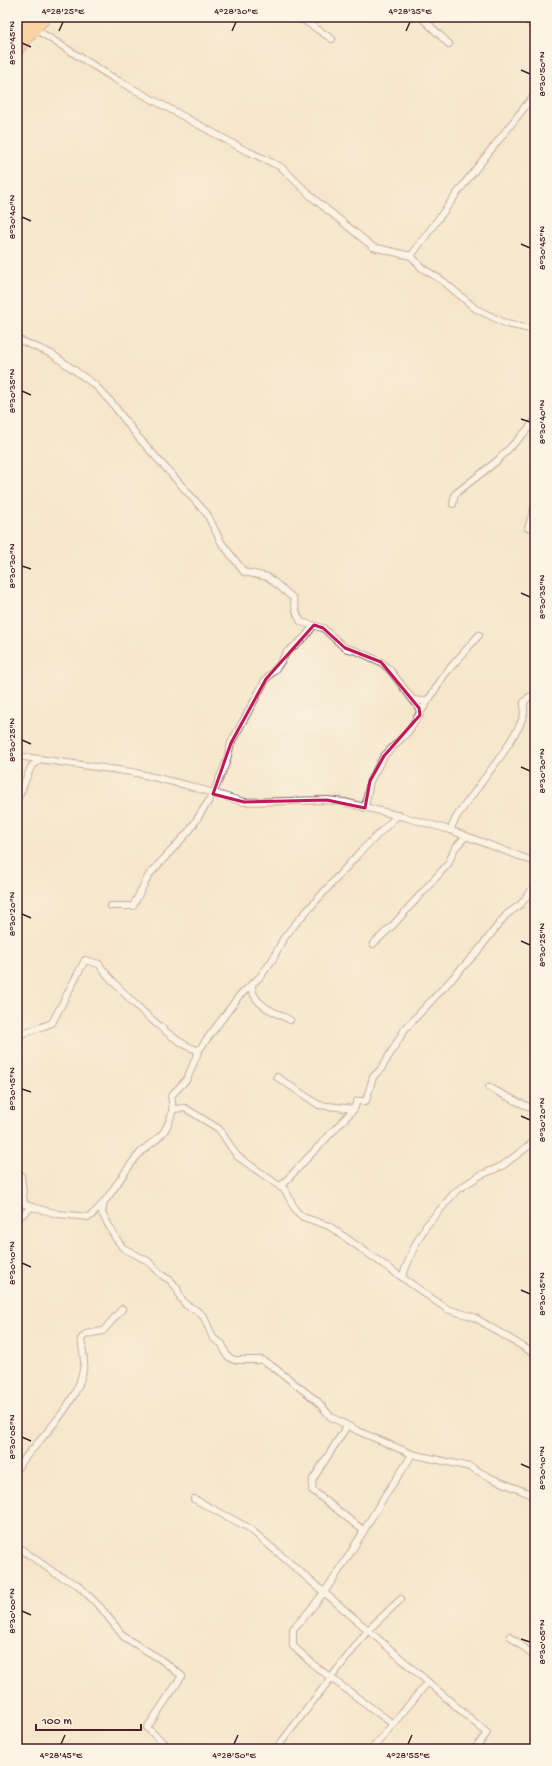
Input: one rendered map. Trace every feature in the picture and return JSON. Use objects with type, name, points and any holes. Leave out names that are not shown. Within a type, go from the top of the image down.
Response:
[{"type":"highway","points":[[17,34],[44,17]]},
{"type":"highway","points":[[17,49],[33,23]]},
{"type":"street","points":[[299,17],[332,39]]},
{"type":"street","points":[[421,17],[449,44]]},
{"type":"street","points":[[522,17],[535,27]]},
{"type":"street","points":[[33,23],[114,79],[281,168],[313,198],[373,247],[411,256],[422,268],[443,281],[476,309],[507,324],[535,330]]},
{"type":"street","points":[[411,256],[464,184],[535,94]]},
{"type":"street","points":[[17,339],[52,354],[95,385],[147,448],[207,514],[221,542],[244,572],[268,577],[293,598],[297,614],[301,622],[323,628],[345,648],[357,651],[381,662],[390,670],[414,700],[419,708],[420,715]]},
{"type":"street","points":[[453,504],[455,494],[497,462],[535,420]]},
{"type":"street","points":[[528,528],[535,506]]},
{"type":"street","points":[[111,906],[133,906],[150,875],[190,830],[213,794],[226,763],[231,744],[266,679],[278,666],[287,652],[305,637],[314,625]]},
{"type":"street","points":[[365,808],[370,781],[384,756],[408,732],[445,674],[479,635]]},
{"type":"street","points":[[450,830],[457,816],[503,753],[519,727],[524,714],[524,702],[529,696]]},
{"type":"street","points":[[414,700],[423,701],[430,698]]},
{"type":"street","points":[[17,756],[132,772],[186,785],[244,802],[327,800],[344,802],[398,815],[450,830],[535,862]]},
{"type":"street","points":[[17,801],[31,767],[40,759]]},
{"type":"street","points":[[17,1173],[21,1175],[24,1204],[58,1214],[89,1217],[99,1209],[118,1180],[143,1150],[164,1132],[174,1109],[171,1096],[187,1079],[199,1050],[239,996],[260,977],[273,959],[283,939],[296,923],[361,851],[398,815]]},
{"type":"street","points":[[373,944],[394,924],[448,864],[455,848],[466,836]]},
{"type":"street","points":[[280,1187],[354,1108],[357,1101],[366,1101],[373,1077],[381,1069],[404,1029],[477,952],[506,916],[521,904],[535,885]]},
{"type":"street","points":[[17,1036],[52,1023],[85,960],[99,964],[105,974],[137,1007],[182,1043],[194,1050],[199,1050]]},
{"type":"street","points":[[252,984],[251,992],[253,997],[290,1020]]},
{"type":"street","points":[[277,1077],[319,1106],[354,1108]]},
{"type":"street","points":[[488,1086],[504,1097],[535,1110]]},
{"type":"street","points":[[174,1109],[185,1108],[219,1129],[236,1156],[285,1190],[296,1211],[303,1217],[329,1226],[447,1308],[474,1317],[535,1354]]},
{"type":"street","points":[[402,1277],[415,1245],[426,1226],[456,1191],[479,1176],[502,1166],[535,1141]]},
{"type":"street","points":[[104,1202],[102,1213],[115,1237],[123,1248],[130,1253],[148,1261],[163,1276],[170,1280],[177,1288],[180,1297],[186,1305],[196,1310],[204,1317],[213,1338],[222,1344],[227,1356],[234,1360],[262,1360],[318,1401],[330,1417],[347,1426],[412,1454],[470,1467],[491,1478],[530,1494],[535,1500]]},
{"type":"street","points":[[17,1219],[32,1207]]},
{"type":"street","points":[[17,1468],[67,1408],[77,1392],[84,1362],[81,1338],[86,1334],[103,1331],[122,1309]]},
{"type":"street","points":[[347,1426],[313,1479],[312,1490],[364,1531]]},
{"type":"street","points":[[393,1724],[300,1654],[293,1646],[292,1638],[293,1629],[324,1594],[412,1454]]},
{"type":"street","points":[[194,1499],[249,1528],[487,1733],[475,1749]]},
{"type":"street","points":[[17,1546],[56,1574],[78,1585],[101,1608],[124,1637],[160,1659],[182,1676],[147,1728],[170,1749]]},
{"type":"street","points":[[276,1749],[368,1630],[401,1599]]},
{"type":"street","points":[[510,1636],[535,1657]]},
{"type":"street","points":[[372,1749],[428,1682]]},
{"type":"highlighted area","points":[[314,625],[323,628],[345,648],[381,662],[419,708],[420,715],[384,756],[370,781],[365,808],[327,800],[244,802],[213,794],[231,743],[266,679]]}]
